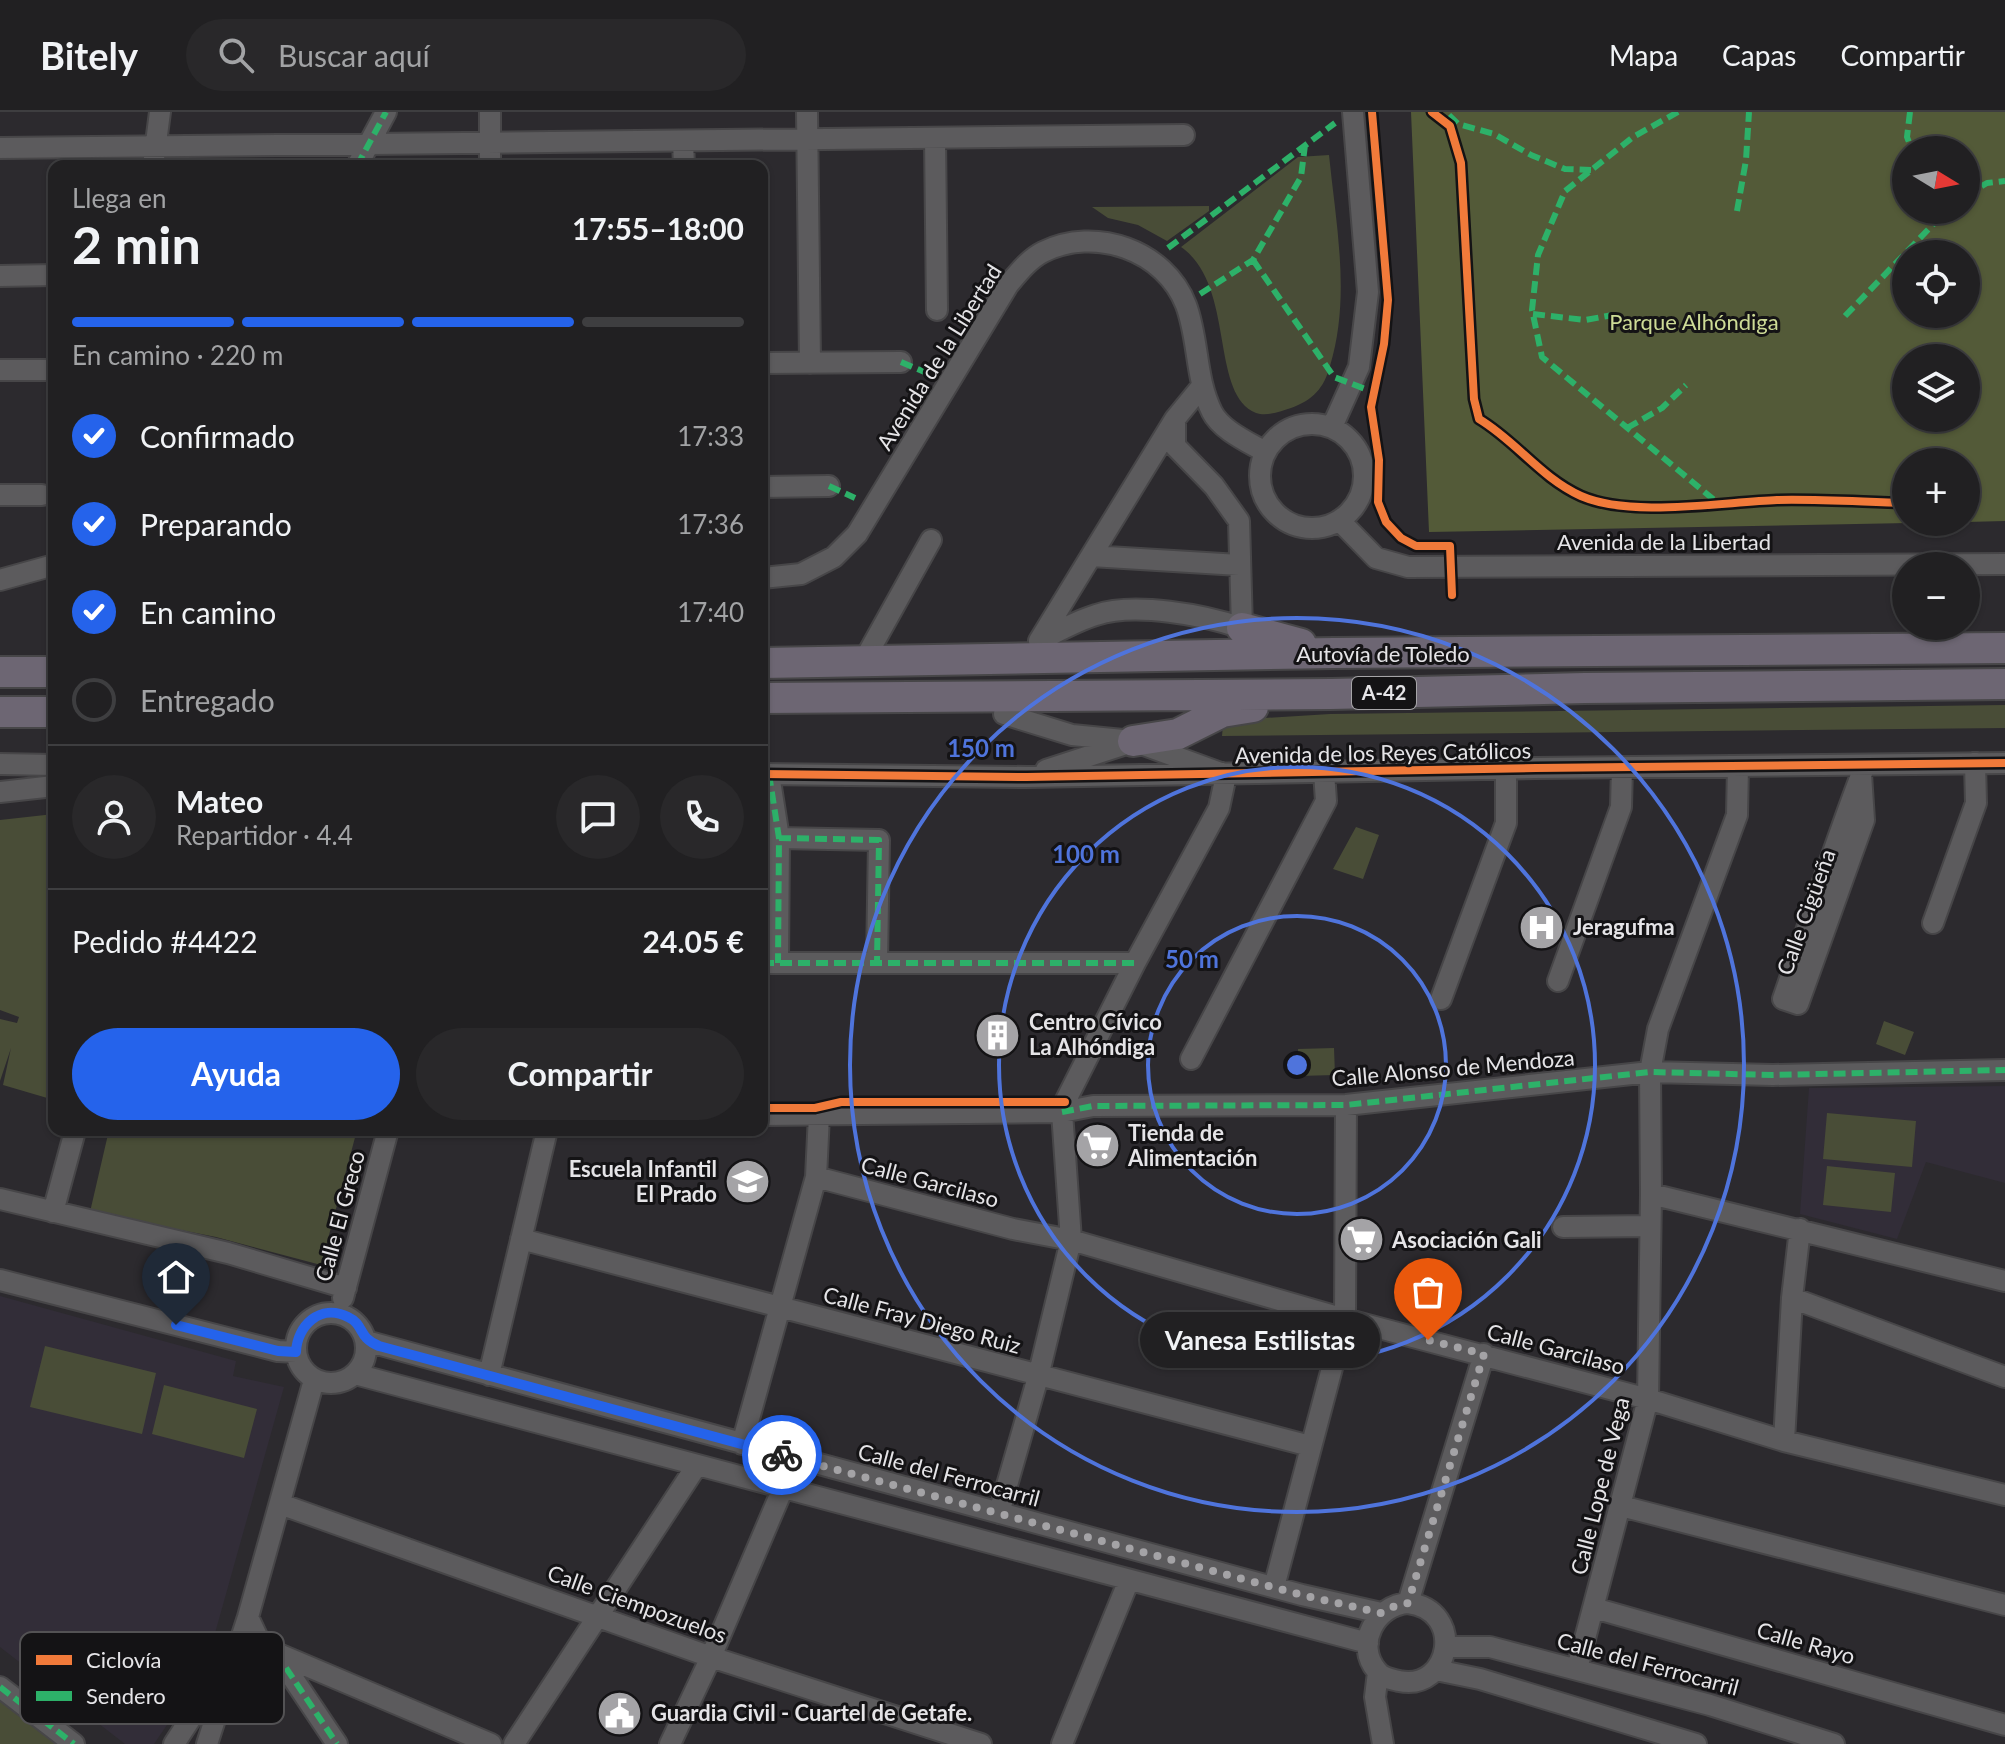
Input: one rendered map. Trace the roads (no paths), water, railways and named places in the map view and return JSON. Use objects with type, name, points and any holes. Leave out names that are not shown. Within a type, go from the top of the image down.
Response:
[{"type":"highway","points":[[1242,628],[1334,653]]},
{"type":"highway","points":[[934,661],[1039,641]]},
{"type":"highway","name":"Autovía de Toledo","points":[[768,663],[1334,653],[2005,648]]},
{"type":"highway","points":[[0,672],[48,672]]},
{"type":"highway","name":"Autovía de Toledo","points":[[768,698],[1331,694],[2005,684]]},
{"type":"highway","points":[[1133,741],[1178,734],[1222,712],[1331,694]]},
{"type":"highway","points":[[881,696],[932,709],[1004,714]]},
{"type":"highway","points":[[0,712],[48,712]]},
{"type":"street","points":[[155,156],[160,112]]},
{"type":"street","points":[[360,160],[386,112]]},
{"type":"street","points":[[490,112],[490,160]]},
{"type":"street","points":[[807,112],[810,363]]},
{"type":"street","points":[[1332,427],[1359,367],[1368,292],[1353,112]]},
{"type":"street","points":[[0,148],[155,156],[490,142],[1184,135]]},
{"type":"street","points":[[935,138],[937,310]]},
{"type":"street","points":[[683,141],[684,160]]},
{"type":"street","points":[[368,145],[368,160]]},
{"type":"street","name":"Avenida de la Libertad","points":[[768,577],[801,574],[834,557],[857,534],[1008,285],[1026,264],[1043,252],[1075,241],[1110,242],[1142,254],[1167,273],[1186,305],[1202,386],[1213,415],[1265,452]]},
{"type":"street","points":[[0,276],[48,275]]},
{"type":"street","points":[[768,363],[901,362]]},
{"type":"street","points":[[0,370],[48,370]]},
{"type":"street","points":[[1039,641],[1175,419],[1202,386]]},
{"type":"street","points":[[1039,641],[1098,614],[1148,609],[1220,620],[1242,628],[1239,521],[1214,486],[1175,446],[1175,419]]},
{"type":"street","points":[[1317,423],[1332,427],[1351,441],[1360,454],[1364,471],[1363,488],[1356,504],[1340,521],[1321,528],[1300,528],[1271,510],[1259,483],[1260,467],[1265,452],[1290,427],[1317,423]]},
{"type":"street","points":[[768,487],[829,486]]},
{"type":"street","points":[[0,495],[42,495]]},
{"type":"street","name":"Avenida de la Libertad","points":[[1340,521],[1376,558],[1408,567],[2005,564]]},
{"type":"street","points":[[863,662],[931,540]]},
{"type":"street","points":[[1091,556],[1239,565]]},
{"type":"street","points":[[0,582],[48,567]]},
{"type":"street","points":[[0,582],[48,580]]},
{"type":"street","points":[[999,1513],[1038,1377],[1071,1240],[1062,1112],[1135,963],[1219,808],[1226,775],[1133,741],[1072,735],[1004,714]]},
{"type":"street","points":[[1027,777],[1133,741]]},
{"type":"street","points":[[1933,923],[1976,803],[1975,763]]},
{"type":"street","name":"Avenida de los Reyes Católicos","points":[[768,778],[1226,775],[1738,766],[1863,770],[2005,763]]},
{"type":"street","points":[[0,764],[48,765]]},
{"type":"street","points":[[29,789],[30,765]]},
{"type":"street","name":"Calle Lope de Vega","points":[[1577,1669],[1648,1399],[1650,1072],[1658,1029],[1737,815],[1738,766]]},
{"type":"street","points":[[1558,981],[1621,807],[1622,767]]},
{"type":"street","points":[[1441,999],[1506,823],[1506,768]]},
{"type":"street","name":"Calle Cigüeña","points":[[1863,770],[1864,820],[1798,1004],[1783,999],[1863,770]]},
{"type":"street","points":[[1191,1059],[1326,801],[1324,772]]},
{"type":"street","points":[[0,792],[48,787]]},
{"type":"street","points":[[768,794],[779,838],[770,963],[1135,963]]},
{"type":"street","points":[[779,838],[879,840],[877,962]]},
{"type":"street","name":"Calle Alonso de Mendoza","points":[[768,1115],[1062,1112],[1093,1106],[1346,1105],[1650,1072],[1773,1075],[2005,1070]]},
{"type":"street","points":[[1274,1587],[1345,1319],[1346,1105]]},
{"type":"street","points":[[742,1444],[816,1177],[819,1115]]},
{"type":"street","points":[[53,1212],[74,1136]]},
{"type":"street","name":"Calle El Greco","points":[[339,1314],[386,1136]]},
{"type":"street","points":[[489,1375],[546,1136]]},
{"type":"street","name":"Calle Garcilaso","points":[[816,1177],[1013,1229],[1071,1240],[1345,1319],[1648,1399],[1784,1441],[2005,1495]]},
{"type":"street","points":[[1651,1194],[2005,1281]]},
{"type":"street","points":[[0,1199],[228,1253],[346,1288]]},
{"type":"street","points":[[1563,1227],[1650,1226]]},
{"type":"street","points":[[1784,1441],[1792,1298],[1800,1229]]},
{"type":"street","name":"Calle Fray Diego Ruiz","points":[[521,1239],[1310,1446]]},
{"type":"street","points":[[0,1280],[278,1351],[296,1352]]},
{"type":"street","points":[[1792,1298],[2005,1377]]},
{"type":"street","points":[[320,1314],[339,1314],[354,1321],[366,1341],[363,1365],[339,1383],[314,1380],[305,1373],[296,1352],[296,1340],[309,1320],[320,1314]]},
{"type":"street","name":"Calle del Ferrocarril","points":[[366,1341],[1274,1587],[1381,1613]]},
{"type":"street","points":[[1408,1603],[1484,1354]]},
{"type":"street","points":[[355,1374],[1368,1643]]},
{"type":"street","points":[[243,1632],[314,1380]]},
{"type":"street","points":[[514,1744],[697,1465]]},
{"type":"street","points":[[670,1744],[783,1488]]},
{"type":"street","name":"Calle Ciempozuelos","points":[[280,1504],[711,1657],[981,1744]]},
{"type":"street","points":[[1621,1506],[2005,1605]]},
{"type":"street","points":[[1062,1744],[1129,1580]]},
{"type":"street","points":[[1378,1672],[1393,1679],[1414,1682],[1436,1670],[1446,1647],[1439,1619],[1427,1608],[1408,1603],[1389,1608],[1374,1621],[1368,1643],[1378,1672],[1375,1697],[1383,1744]]},
{"type":"street","name":"Calle Rayo","points":[[1594,1608],[2005,1725]]},
{"type":"street","points":[[248,1617],[255,1632]]},
{"type":"street","name":"Calle del Ferrocarril","points":[[1446,1647],[1490,1647],[1710,1705],[1834,1744]]},
{"type":"street","points":[[284,1656],[491,1744]]},
{"type":"street","points":[[284,1665],[337,1744]]},
{"type":"street","points":[[1436,1670],[1480,1679],[1660,1739],[1696,1744]]},
{"type":"street","points":[[0,1687],[20,1702]]},
{"type":"street","points":[[48,1724],[74,1744]]},
{"type":"street","points":[[174,1744],[187,1724]]},
{"type":"street","points":[[207,1744],[213,1724]]},
{"type":"place","name":"Jeragufma","points":[[1542,927]]},
{"type":"place","name":"Centro Cívico La Alhóndiga","points":[[998,1035]]},
{"type":"place","name":"Tienda de Alimentación","points":[[1097,1146]]},
{"type":"place","name":"Escuela Infantil El Prado","points":[[748,1182]]},
{"type":"place","name":"Asociación Gali","points":[[1361,1240]]},
{"type":"place","name":"Vanesa Estilistas","points":[[1428,1340]]},
{"type":"place","name":"Guardia Civil - Cuartel de Getafe.","points":[[620,1713]]},
{"type":"park label","name":"Parque Alhóndiga","points":[[1694,322]]}]
